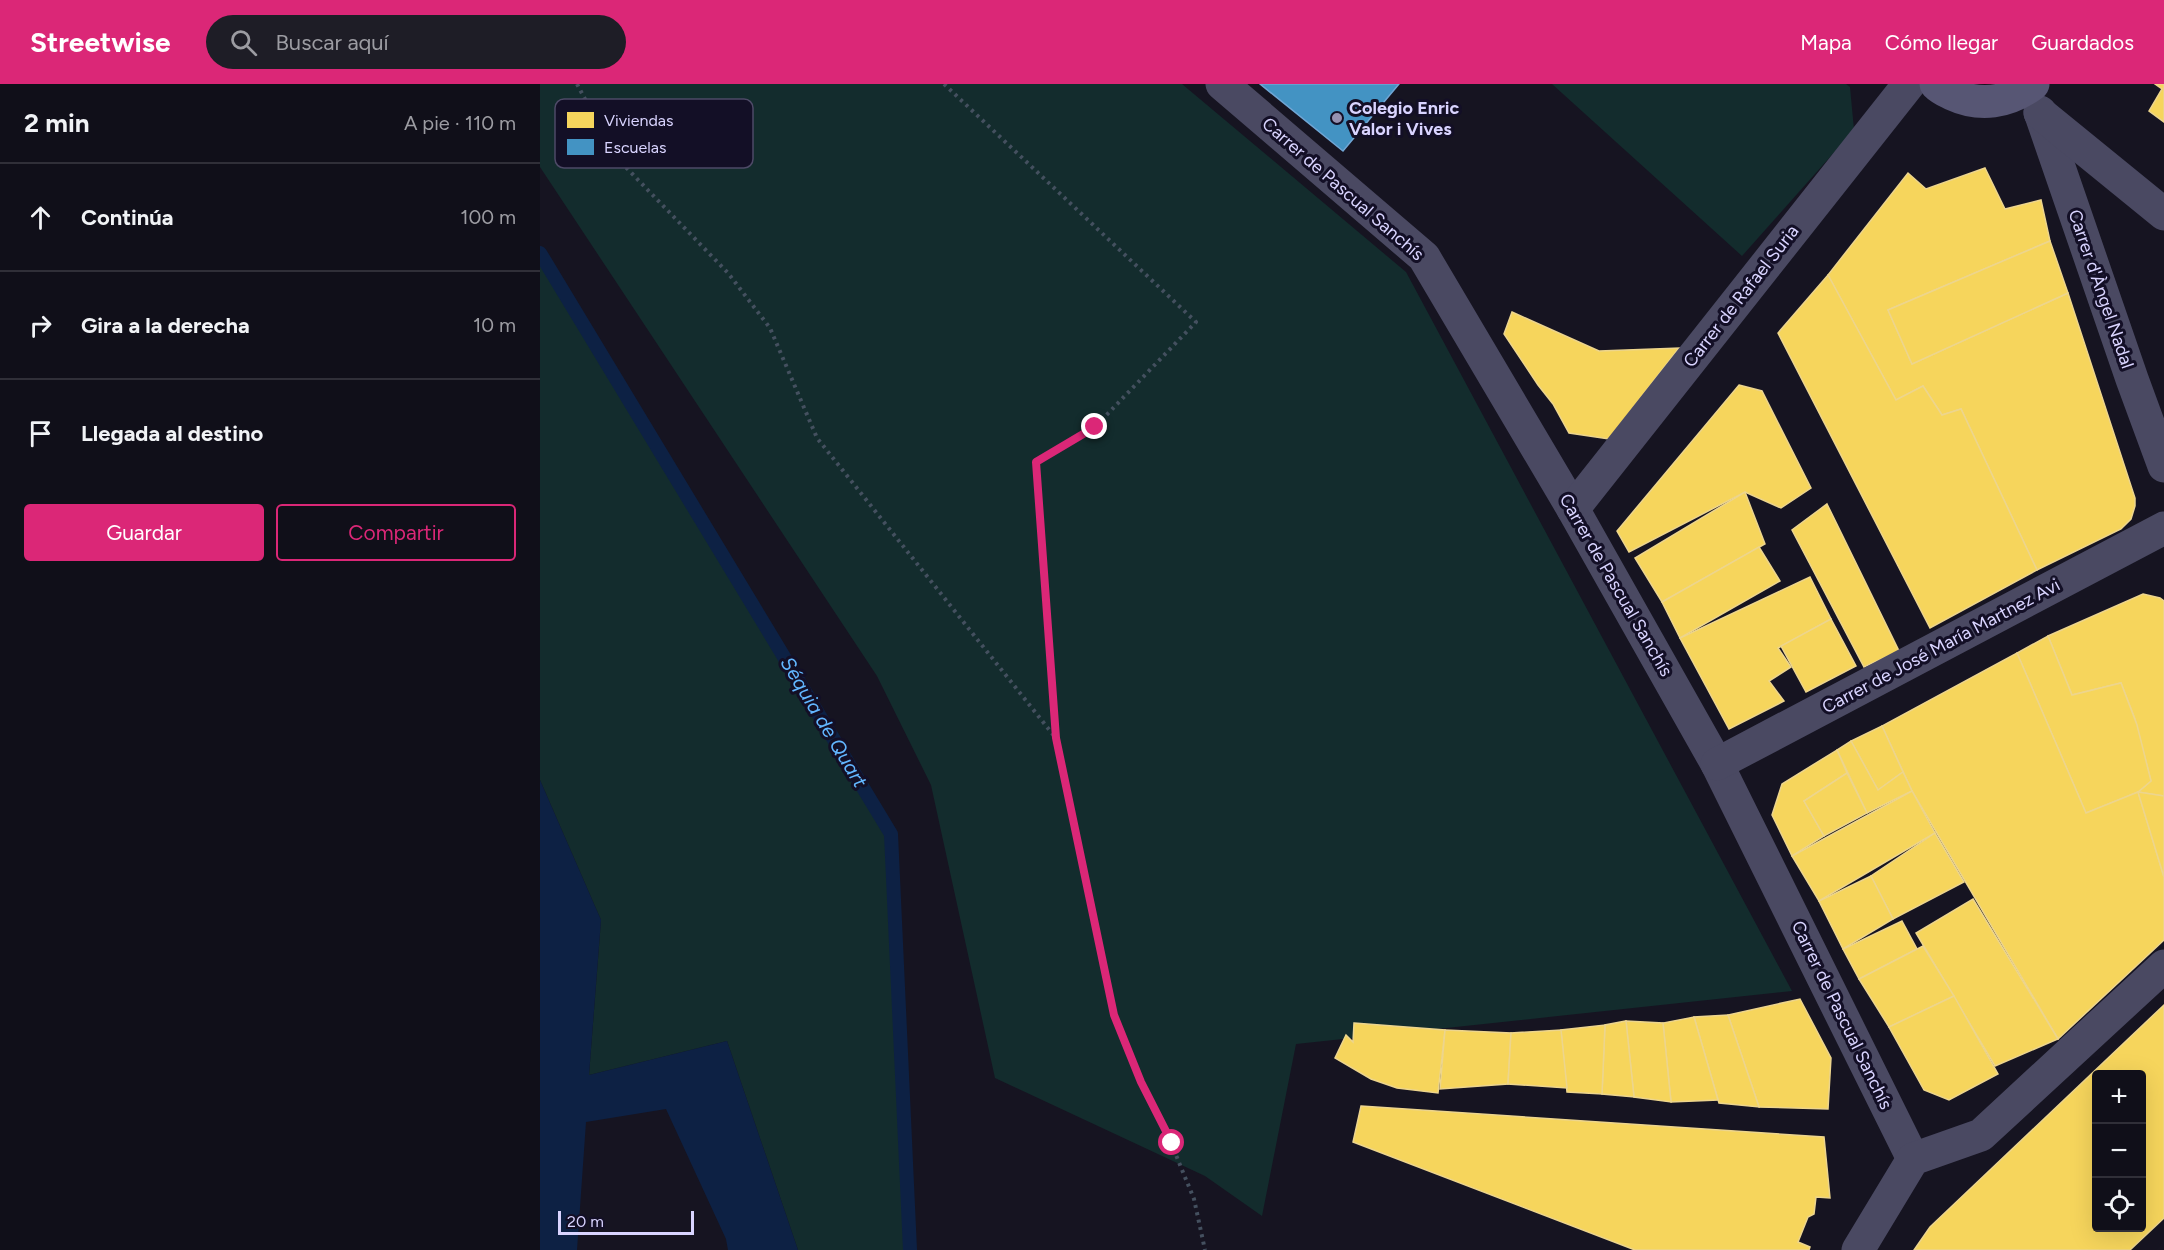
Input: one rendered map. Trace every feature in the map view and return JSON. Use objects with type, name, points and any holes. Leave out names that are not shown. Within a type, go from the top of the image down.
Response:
[{"type":"street","name":"Carrer de Pascual Sanchís","points":[[1222,84],[1424,257],[1573,509],[1718,764],[1913,1159]]},
{"type":"street","name":"Carrer de Rafael Suria","points":[[1573,509],[1909,84]]},
{"type":"street","points":[[1936,84],[1967,101],[1992,102],[2031,97],[2164,214]]},
{"type":"street","name":"Carrer d'Àngel Nadal","points":[[2031,97],[2164,466]]},
{"type":"street","name":"Carrer de José María Martnez Avi","points":[[1718,764],[2164,528]]},
{"type":"street","points":[[1858,1250],[1913,1159],[1981,1135],[2164,966]]},
{"type":"path","points":[[577,84],[585,99]]},
{"type":"path","points":[[944,84],[1196,322],[1095,427],[1036,462],[1056,738],[1114,1015],[1141,1082],[1172,1143],[1194,1199],[1205,1250]]},
{"type":"path","points":[[627,168],[728,273],[770,328],[818,438],[1056,738]]},
{"type":"green space","points":[[540,84],[1182,84],[1406,272],[1792,991],[1296,1044],[1262,1216],[1205,1176],[995,1078],[931,785],[877,676],[540,167]]},
{"type":"green space","points":[[1552,84],[1846,84],[1850,87],[1854,130],[1742,256]]},
{"type":"green space","points":[[540,253],[891,834],[910,1250],[798,1250],[727,1041],[589,1075],[601,920],[540,780]]},
{"type":"water","points":[[540,780],[601,920],[589,1075],[727,1041],[798,1250],[728,1250],[726,1239],[666,1109],[586,1122],[577,1250],[540,1250]]},
{"type":"building: Viviendas","points":[[2155,84],[2164,84],[2164,122],[2149,111],[2162,89]]},
{"type":"building: Viviendas","points":[[1985,168],[2005,209],[2041,200],[2050,241],[1888,310],[1912,364],[2068,293],[2135,498],[2135,506],[2131,519],[2121,529],[2037,570],[1961,409],[1942,415],[1923,386],[1896,400],[1828,275],[1908,173],[1926,189]]},
{"type":"building: Viviendas","points":[[2050,241],[2068,293],[1912,364],[1888,310]]},
{"type":"building: Viviendas","points":[[1828,275],[1896,400],[1923,386],[1942,415],[1961,409],[2037,570],[1930,628],[1778,333]]},
{"type":"building: Viviendas","points":[[1512,312],[1599,351],[1679,348],[1609,439],[1569,433],[1553,404],[1504,334]]},
{"type":"building: Viviendas","points":[[1739,385],[1762,391],[1811,488],[1781,508],[1745,492],[1629,552],[1617,531]]},
{"type":"building: Viviendas","points":[[1745,492],[1765,544],[1662,602],[1635,558]]},
{"type":"building: Viviendas","points":[[1827,504],[1899,651],[1864,667],[1792,530]]},
{"type":"building: Viviendas","points":[[1759,547],[1780,581],[1680,638],[1662,602]]},
{"type":"building: Viviendas","points":[[1810,577],[1831,619],[1778,648],[1791,667],[1769,681],[1784,701],[1729,729],[1680,638]]},
{"type":"building: Viviendas","points":[[2143,594],[2164,601],[2164,796],[2138,792],[2151,781],[2135,719],[2121,683],[2072,695],[2048,636]]},
{"type":"building: Viviendas","points":[[1831,619],[1856,666],[1806,692],[1781,646]]},
{"type":"building: Viviendas","points":[[2048,636],[2072,695],[2121,683],[2137,725],[2151,781],[2138,792],[2086,813],[2017,653]]},
{"type":"building: Viviendas","points":[[2017,653],[2086,813],[2138,792],[2164,877],[2164,940],[2058,1039],[1912,791],[1882,726]]},
{"type":"building: Viviendas","points":[[1882,726],[1903,772],[1878,790],[1851,741]]},
{"type":"building: Viviendas","points":[[1851,741],[1878,790],[1903,772],[1912,791],[1867,813],[1837,750]]},
{"type":"building: Viviendas","points":[[1837,750],[1847,773],[1804,801],[1824,836],[1792,856],[1772,815],[1782,784]]},
{"type":"building: Viviendas","points":[[1847,773],[1867,813],[1824,836],[1804,801]]},
{"type":"building: Viviendas","points":[[1912,791],[1935,833],[1819,901],[1792,856]]},
{"type":"building: Viviendas","points":[[2138,792],[2164,796],[2164,877]]},
{"type":"building: Viviendas","points":[[1935,833],[1964,882],[1893,919],[1871,876]]},
{"type":"building: Viviendas","points":[[1871,876],[1893,919],[1843,949],[1819,901]]},
{"type":"building: Viviendas","points":[[1973,899],[2058,1039],[1995,1066],[1916,933]]},
{"type":"building: Viviendas","points":[[1902,921],[1917,949],[1859,979],[1843,949]]},
{"type":"building: Viviendas","points":[[1923,946],[1954,996],[1889,1027],[1859,979]]},
{"type":"building: Viviendas","points":[[1954,996],[1998,1074],[1949,1100],[1924,1090],[1889,1027]]},
{"type":"building: Viviendas","points":[[1800,999],[1831,1058],[1828,1109],[1759,1107],[1728,1015]]},
{"type":"building: Viviendas","points":[[2164,1005],[2164,1218],[2130,1250],[1914,1250],[1930,1227],[2092,1073],[2092,1232],[2146,1232],[2146,1070],[2095,1070]]},
{"type":"building: Viviendas","points":[[1728,1015],[1759,1107],[1719,1103],[1694,1017]]},
{"type":"building: Viviendas","points":[[1694,1017],[1718,1100],[1671,1102],[1663,1023]]},
{"type":"building: Viviendas","points":[[1626,1021],[1663,1023],[1671,1102],[1634,1097]]},
{"type":"building: Viviendas","points":[[1626,1021],[1634,1097],[1602,1094],[1605,1025]]},
{"type":"building: Viviendas","points":[[1354,1023],[1445,1030],[1438,1093],[1397,1088],[1371,1079],[1335,1058],[1346,1035],[1353,1042]]},
{"type":"building: Viviendas","points":[[1605,1025],[1602,1094],[1567,1092],[1561,1030]]},
{"type":"building: Viviendas","points":[[1445,1030],[1511,1033],[1508,1084],[1440,1089]]},
{"type":"building: Viviendas","points":[[1561,1030],[1567,1088],[1508,1084],[1511,1033]]},
{"type":"building: Viviendas","points":[[1361,1106],[1824,1137],[1830,1198],[1816,1197],[1814,1214],[1808,1217],[1798,1242],[1810,1247],[1809,1250],[1635,1250],[1353,1142]]},
{"type":"building: Escuelas","name":"Colegio Enric Valor i Vives","points":[[1260,84],[1399,84],[1343,151]]},
{"type":"waterway","name":"Séquia de Quart","points":[[540,253],[891,834],[910,1250]]},
{"type":"place","name":"Colegio Enric Valor i Vives","points":[[1337,118]]},
{"type":"route","points":[[1095,427],[1036,462],[1056,738],[1114,1015],[1141,1082],[1172,1143]]}]
